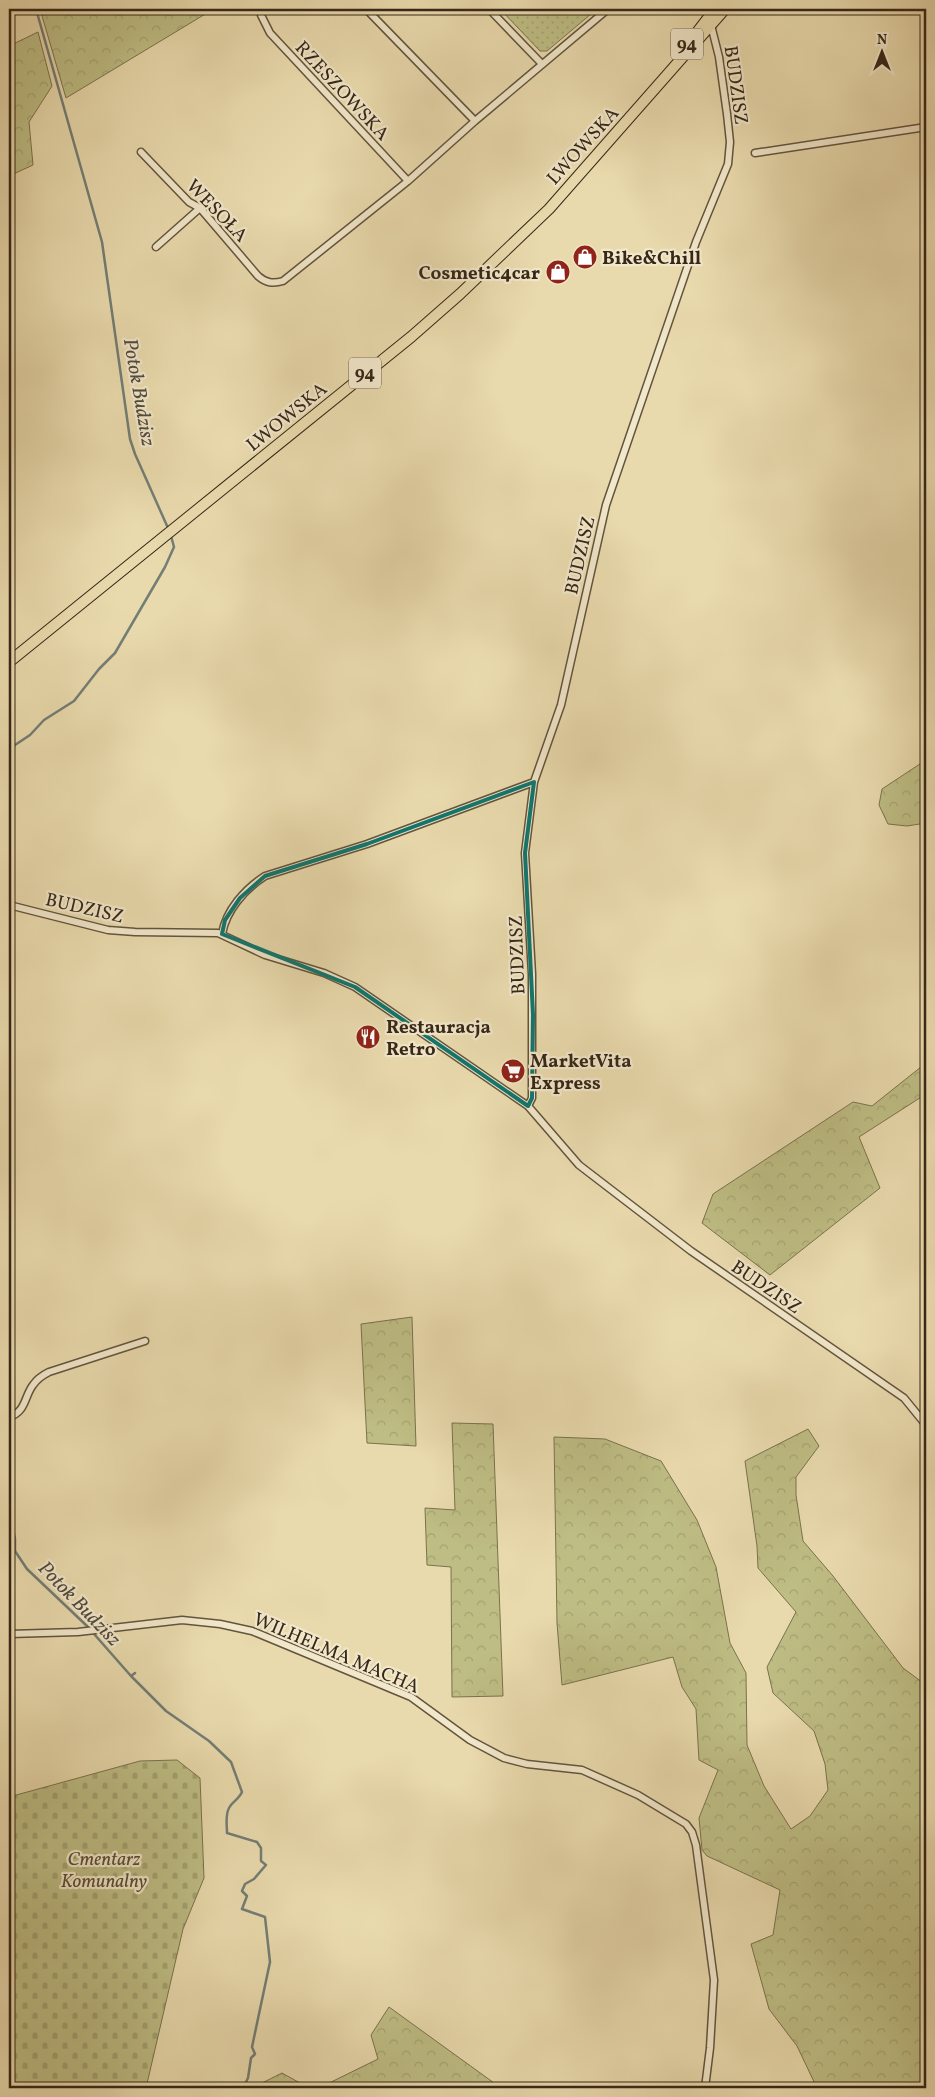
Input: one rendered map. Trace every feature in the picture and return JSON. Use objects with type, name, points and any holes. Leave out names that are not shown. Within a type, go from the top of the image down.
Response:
[{"type":"main road","name":"94","points":[[661,81],[715,9]]},
{"type":"main road","name":"94","points":[[711,25],[724,9]]},
{"type":"main road","name":"LWOWSKA","points":[[9,662],[411,337],[460,294],[549,209],[711,25]]},
{"type":"street","points":[[366,9],[475,121]]},
{"type":"street","points":[[488,9],[542,64]]},
{"type":"street","points":[[408,181],[475,121],[608,9]]},
{"type":"street","name":"RZESZOWSKA","points":[[262,15],[270,33],[408,181]]},
{"type":"street","name":"BUDZISZ","points":[[528,1106],[532,1098],[533,1015],[526,834],[534,782],[561,706],[606,505],[696,242],[728,164],[730,142],[728,123],[719,57],[711,25]]},
{"type":"street","points":[[755,153],[926,127]]},
{"type":"street","name":"WESOŁA","points":[[141,152],[189,202],[200,208],[258,276],[269,283],[283,281],[408,181]]},
{"type":"street","points":[[156,248],[200,208]]},
{"type":"street","points":[[222,934],[228,914],[253,884],[265,876],[368,844],[534,782]]},
{"type":"street","name":"BUDZISZ","points":[[9,905],[108,930],[222,934],[264,955],[324,973],[355,987],[528,1106],[567,1152],[600,1181],[705,1261],[904,1398],[926,1425]]},
{"type":"street","points":[[9,1417],[16,1415],[21,1409],[26,1402],[30,1389],[40,1377],[62,1367],[145,1341]]},
{"type":"street","name":"WILHELMA MACHA","points":[[9,1634],[91,1630],[182,1620],[220,1624],[252,1631],[411,1697],[470,1740],[504,1758],[518,1763],[572,1768],[592,1774],[638,1795],[676,1817],[692,1832],[696,1845],[713,1964],[714,2000],[705,2088]]},
{"type":"highlighted area","points":[[534,782],[525,853],[533,1015],[532,1098],[528,1106],[355,987],[222,934],[225,920],[240,898],[265,876],[367,844]]},
{"type":"green space","points":[[40,9],[212,9],[212,10],[66,98]]},
{"type":"green space","points":[[500,9],[597,9],[547,51],[540,51]]},
{"type":"green space","points":[[38,32],[52,86],[29,122],[33,165],[9,176],[9,46]]},
{"type":"green space","points":[[926,760],[926,823],[907,826],[888,824],[879,805],[882,789]]},
{"type":"green space","points":[[926,1063],[926,1094],[859,1137],[880,1188],[770,1275],[702,1223],[713,1194],[853,1102],[872,1106]]},
{"type":"green space","points":[[412,1317],[416,1446],[367,1443],[361,1324]]},
{"type":"green space","points":[[452,1423],[493,1424],[503,1696],[452,1697],[451,1567],[427,1565],[425,1508],[455,1510]]},
{"type":"green space","points":[[808,1429],[819,1446],[796,1477],[796,1495],[803,1541],[833,1576],[903,1668],[926,1685],[926,2088],[817,2088],[797,2046],[769,2009],[751,1944],[773,1935],[780,1890],[707,1856],[702,1850],[699,1818],[718,1770],[699,1760],[696,1709],[682,1687],[673,1657],[562,1685],[557,1623],[554,1437],[605,1439],[661,1461],[697,1520],[716,1567],[730,1643],[746,1673],[747,1745],[764,1786],[791,1829],[810,1816],[828,1790],[825,1764],[814,1731],[773,1693],[767,1667],[796,1612],[758,1568],[757,1546],[745,1461]]},
{"type":"green space","name":"Cmentarz Komunalny","points":[[177,1760],[200,1778],[204,1878],[183,1929],[146,2088],[9,2088],[9,1797],[140,1761]]},
{"type":"green space","points":[[389,2007],[501,2088],[319,2088],[378,2059],[371,2035]]},
{"type":"green space","points":[[282,2073],[309,2088],[252,2088]]},
{"type":"waterway","name":"Potok Budzisz","points":[[36,9],[102,242],[130,439],[168,528]]},
{"type":"waterway","name":"Potok Budzisz","points":[[9,749],[30,735],[44,720],[74,701],[99,669],[115,653],[165,567],[174,547],[171,536]]},
{"type":"waterway","name":"Potok Budzisz","points":[[9,1510],[15,1539],[15,1551],[27,1569],[87,1626],[131,1676],[135,1673]]},
{"type":"waterway","points":[[131,1676],[166,1711],[209,1741],[231,1762],[242,1792],[228,1811],[227,1833],[257,1842],[261,1848],[261,1861],[266,1865],[254,1879],[245,1884],[242,1891],[247,1896],[242,1909],[265,1917],[270,1962],[252,2047],[255,2054],[251,2058],[248,2078],[243,2088]]},
{"type":"place","name":"Bike&Chill","points":[[585,257]]},
{"type":"place","name":"Cosmetic4car","points":[[558,272]]},
{"type":"place","name":"Restauracja Retro","points":[[368,1037]]},
{"type":"place","name":"MarketVita Express","points":[[513,1071]]}]
